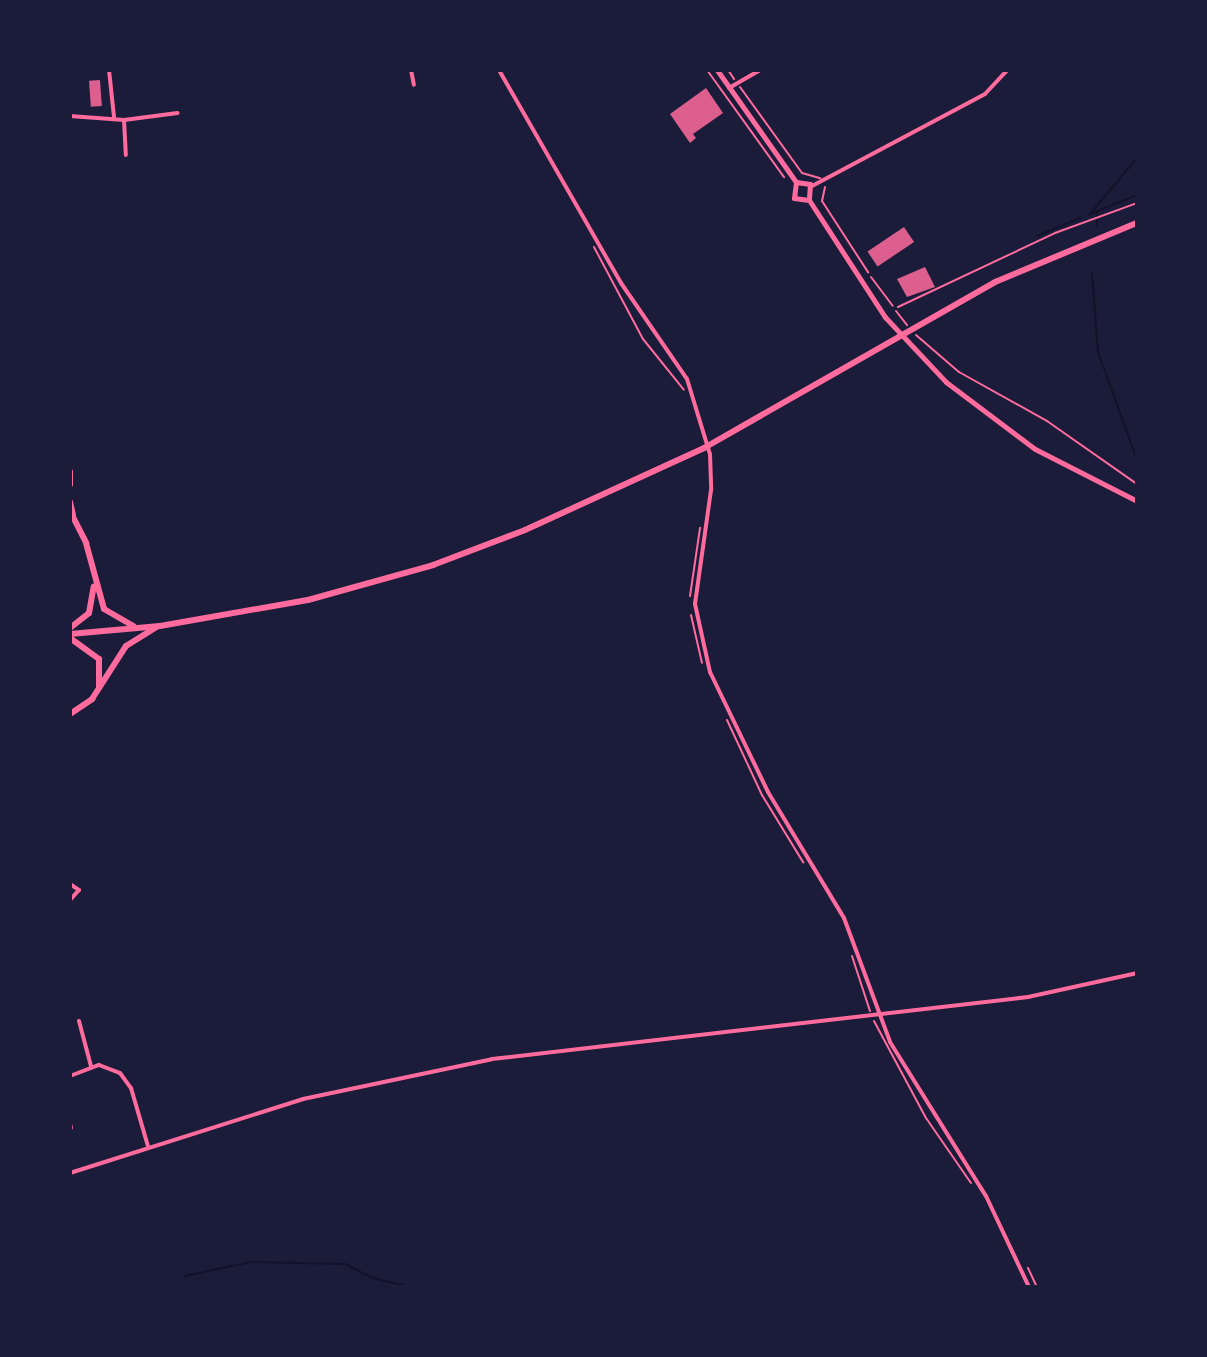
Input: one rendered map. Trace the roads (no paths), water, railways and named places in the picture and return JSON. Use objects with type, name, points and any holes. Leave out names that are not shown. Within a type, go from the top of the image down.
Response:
[{"type":"highway","points":[[70,636],[160,626],[308,600],[390,579],[537,526],[704,448],[920,323],[1026,267],[1137,223]]},
{"type":"highway","points":[[70,502],[108,614],[141,627]]},
{"type":"highway","points":[[70,628],[89,613],[95,582]]},
{"type":"highway","points":[[70,714],[97,694],[126,646],[160,626]]},
{"type":"highway","points":[[70,636],[99,659],[97,694]]},
{"type":"main road","points":[[717,70],[796,182],[812,186],[809,200],[869,294],[931,368],[1014,436],[1137,501]]},
{"type":"main road","points":[[796,182],[794,198],[809,200]]},
{"type":"main road","points":[[70,471],[70,484]]},
{"type":"street","points":[[109,70],[114,117]]},
{"type":"street","points":[[411,70],[414,85]]},
{"type":"street","points":[[499,70],[594,234],[678,361],[703,424],[711,469],[695,582],[702,648],[768,792],[844,918],[879,1017],[925,1103],[986,1196],[1029,1287]]},
{"type":"street","points":[[729,88],[760,70]]},
{"type":"street","points":[[812,186],[985,94],[1007,70]]},
{"type":"street","points":[[70,116],[124,120],[178,113]]},
{"type":"street","points":[[124,120],[126,155]]},
{"type":"street","points":[[70,884],[79,890],[70,900]]},
{"type":"street","points":[[70,1173],[303,1099],[492,1059],[879,1017],[1028,997],[1137,973]]},
{"type":"street","points":[[79,1021],[91,1066]]},
{"type":"street","points":[[70,1076],[91,1066],[106,1067],[126,1079],[148,1147]]},
{"type":"lane","points":[[871,277],[893,306]]},
{"type":"waterway","points":[[1089,215],[1137,158]]},
{"type":"waterway","points":[[1090,214],[1137,195]]},
{"type":"waterway","points":[[1097,211],[1097,227]]},
{"type":"waterway","points":[[1037,236],[1080,218]]},
{"type":"waterway","points":[[1092,273],[1098,352],[1137,460]]},
{"type":"waterway","points":[[185,1276],[251,1262],[345,1264],[372,1278],[410,1287]]}]
